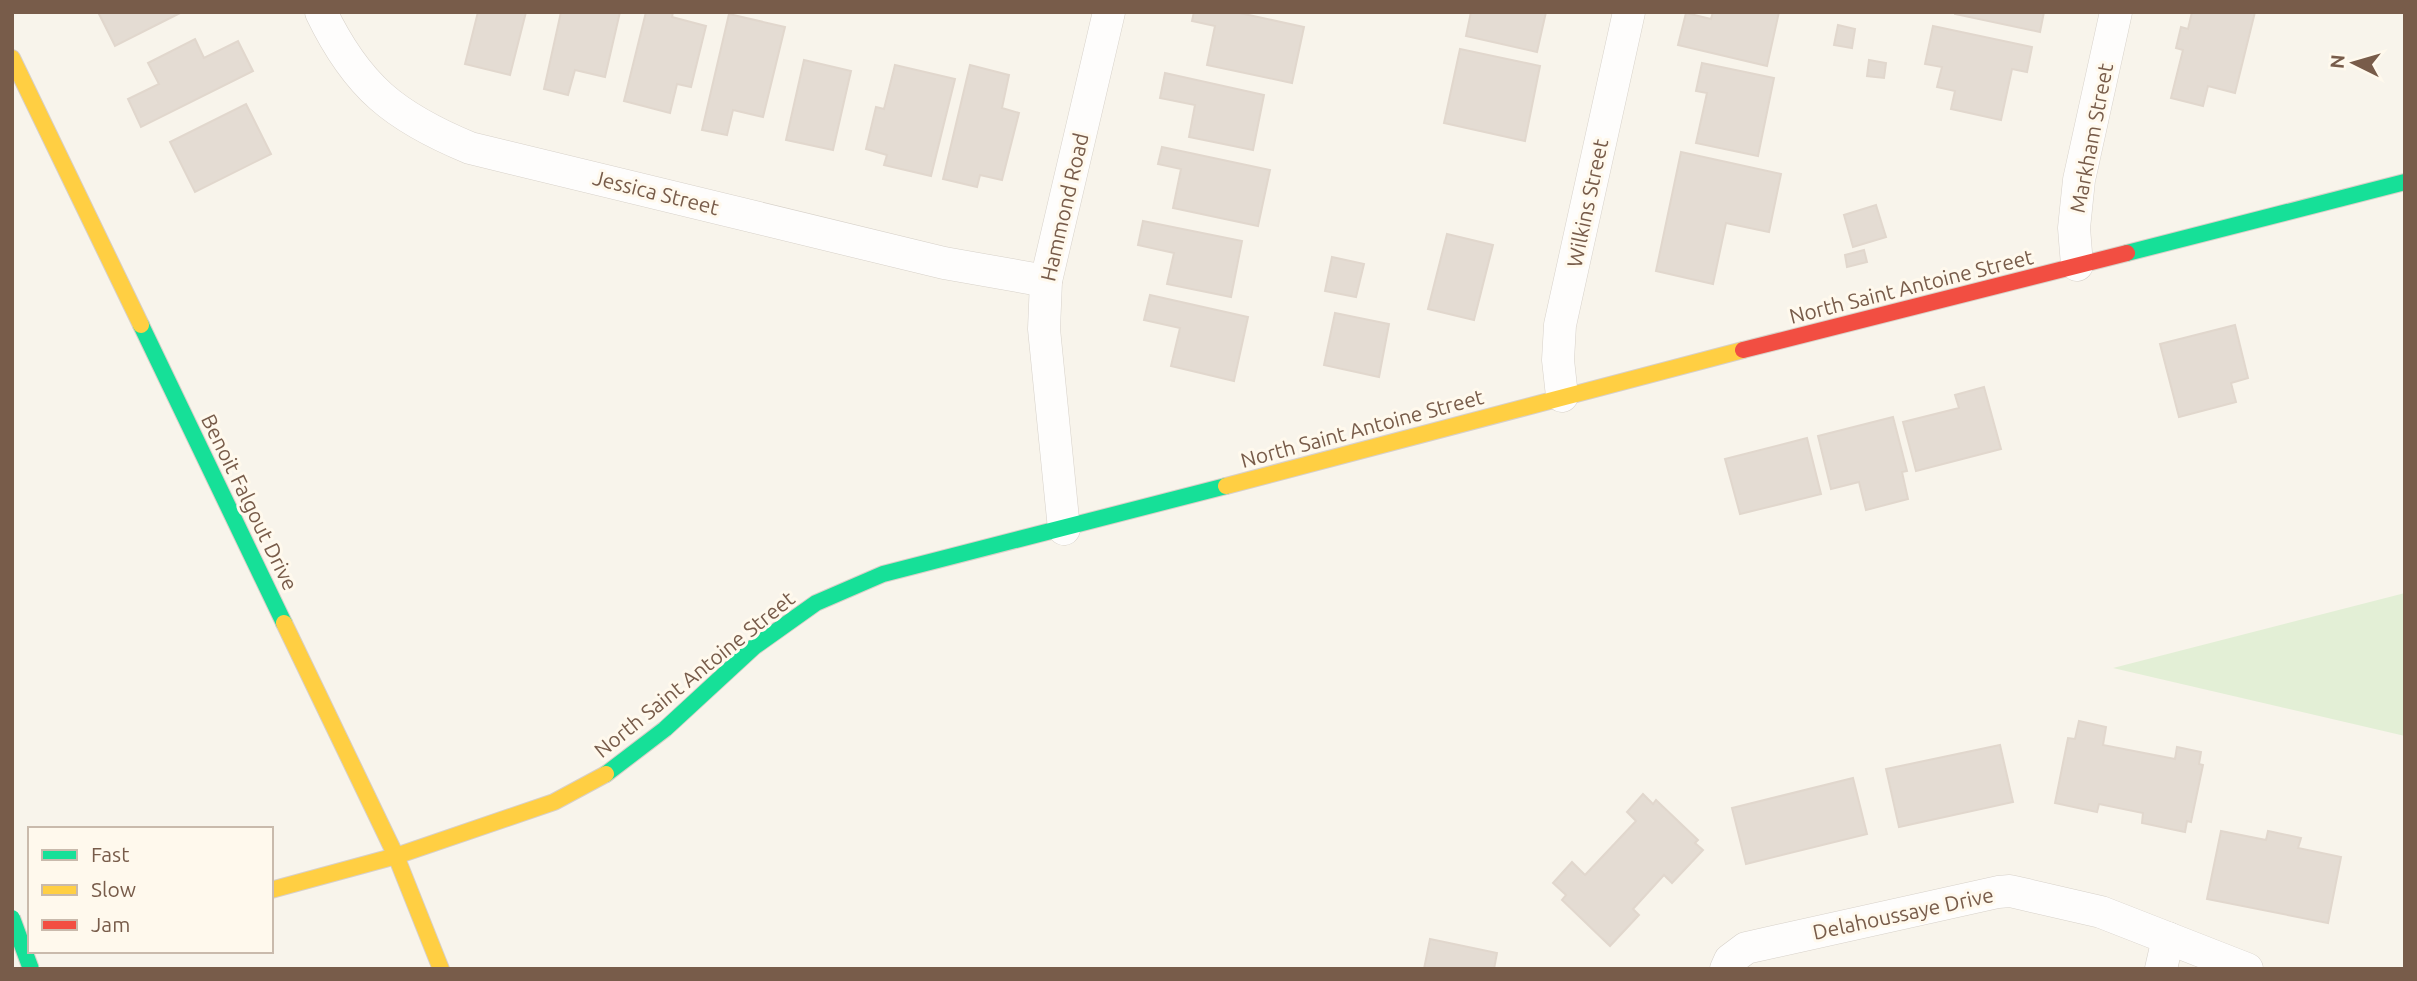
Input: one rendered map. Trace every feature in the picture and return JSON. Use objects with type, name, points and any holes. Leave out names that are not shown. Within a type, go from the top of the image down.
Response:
[{"type":"main road","name":"Benoit Falgout Drive","points":[[12,58],[396,856],[441,969]]},
{"type":"main road","name":"North Saint Antoine Street","points":[[273,889],[396,856],[554,802],[610,772],[665,729],[754,647],[816,603],[883,574],[1064,529],[1562,396],[2405,182]]},
{"type":"main road","points":[[12,918],[31,969]]},
{"type":"street","name":"Jessica Street","points":[[321,12],[347,59],[385,102],[428,131],[470,148],[944,263],[1046,281]]},
{"type":"street","name":"Hammond Road","points":[[1064,529],[1044,329],[1046,281],[1109,12]]},
{"type":"street","name":"Wilkins Street","points":[[1562,396],[1558,360],[1560,325],[1629,12]]},
{"type":"street","name":"Markham Street","points":[[2077,265],[2074,228],[2079,180],[2116,12]]},
{"type":"street","name":"Delahoussaye Drive","points":[[1726,969],[1730,960],[1746,948],[2010,891],[2101,912],[2247,969]]},
{"type":"street","points":[[2161,969],[2168,937]]},
{"type":"green space","points":[[2405,593],[2405,736],[2113,668]]},
{"type":"building","points":[[98,12],[182,12],[115,46]]},
{"type":"building","points":[[478,12],[526,12],[510,75],[465,64]]},
{"type":"building","points":[[561,12],[620,12],[605,77],[575,70],[568,95],[544,89]]},
{"type":"building","points":[[646,12],[673,12],[672,17],[706,26],[691,87],[677,84],[670,113],[624,101]]},
{"type":"building","points":[[1194,12],[1235,12],[1304,27],[1292,83],[1207,65],[1215,26],[1192,21]]},
{"type":"building","points":[[1471,12],[1546,12],[1537,52],[1466,36]]},
{"type":"building","points":[[1713,12],[1779,12],[1767,66],[1678,45],[1686,13],[1711,19]]},
{"type":"building","points":[[1955,12],[2044,12],[2040,32]]},
{"type":"building","points":[[2192,12],[2255,12],[2235,93],[2208,86],[2203,106],[2171,98],[2183,50],[2176,48],[2181,27],[2188,29]]},
{"type":"building","points":[[729,14],[785,27],[763,117],[733,110],[727,135],[702,130]]},
{"type":"building","points":[[1838,25],[1855,29],[1852,48],[1834,45]]},
{"type":"building","points":[[1933,26],[2032,47],[2027,72],[2012,69],[2001,120],[1951,109],[1955,91],[1937,87],[1942,67],[1925,64]]},
{"type":"building","points":[[195,39],[204,58],[238,41],[253,71],[141,127],[128,99],[159,84],[148,63]]},
{"type":"building","points":[[1460,49],[1540,66],[1525,141],[1444,123]]},
{"type":"building","points":[[804,60],[851,71],[833,150],[786,140]]},
{"type":"building","points":[[1869,60],[1886,63],[1884,78],[1867,76]]},
{"type":"building","points":[[1702,63],[1774,78],[1758,156],[1696,143],[1707,93],[1696,91]]},
{"type":"building","points":[[895,65],[955,79],[931,176],[884,165],[887,155],[866,149],[876,107],[884,109]]},
{"type":"building","points":[[970,65],[1009,75],[1002,108],[1019,113],[1002,180],[980,175],[977,187],[943,179]]},
{"type":"building","points":[[1165,73],[1264,95],[1253,150],[1189,137],[1195,105],[1160,98]]},
{"type":"building","points":[[246,104],[271,154],[195,192],[170,142]]},
{"type":"building","points":[[1162,147],[1270,170],[1258,226],[1173,208],[1181,169],[1158,164]]},
{"type":"building","points":[[1681,152],[1781,174],[1769,232],[1726,223],[1713,284],[1656,271]]},
{"type":"building","points":[[1876,205],[1886,237],[1853,247],[1844,215]]},
{"type":"building","points":[[1143,221],[1242,241],[1231,297],[1167,284],[1174,253],[1138,245]]},
{"type":"building","points":[[1447,234],[1493,245],[1474,320],[1428,309]]},
{"type":"building","points":[[1864,250],[1867,262],[1847,267],[1845,255]]},
{"type":"building","points":[[1332,257],[1364,264],[1356,297],[1325,291]]},
{"type":"building","points":[[1150,295],[1248,317],[1234,381],[1171,366],[1180,328],[1144,320]]},
{"type":"building","points":[[1335,313],[1389,324],[1379,377],[1324,365]]},
{"type":"building","points":[[2235,325],[2248,378],[2231,383],[2236,402],[2179,417],[2160,344]]},
{"type":"building","points":[[1984,387],[2001,449],[1916,471],[1903,422],[1959,408],[1955,395]]},
{"type":"building","points":[[1893,417],[1907,471],[1902,472],[1908,499],[1866,510],[1859,482],[1831,489],[1818,436]]},
{"type":"building","points":[[1807,438],[1821,494],[1740,514],[1725,459]]},
{"type":"building","points":[[2079,721],[2106,727],[2103,745],[2175,759],[2177,747],[2201,752],[2199,764],[2203,765],[2191,822],[2187,821],[2185,832],[2142,823],[2143,813],[2099,804],[2097,812],[2055,803],[2068,738],[2075,739]]},
{"type":"building","points":[[2000,745],[2013,802],[1899,827],[1886,769]]},
{"type":"building","points":[[1853,778],[1867,834],[1746,864],[1732,808]]},
{"type":"building","points":[[1643,794],[1653,804],[1656,800],[1698,840],[1695,843],[1703,850],[1672,883],[1664,875],[1633,909],[1639,915],[1610,946],[1562,900],[1566,895],[1553,883],[1572,862],[1585,875],[1636,821],[1627,812]]},
{"type":"building","points":[[2221,831],[2266,840],[2268,831],[2301,838],[2298,848],[2341,857],[2328,923],[2207,899]]},
{"type":"building","points":[[1430,939],[1497,953],[1494,969],[1424,969]]},
{"type":"traffic: fast","points":[[2127,253],[2405,182]]},
{"type":"traffic: fast","points":[[141,325],[284,623]]},
{"type":"traffic: fast","points":[[606,774],[665,729],[754,647],[816,603],[883,574],[1226,486]]},
{"type":"traffic: fast","points":[[12,918],[31,969]]},
{"type":"traffic: slow","points":[[12,58],[141,325]]},
{"type":"traffic: slow","points":[[1226,486],[1743,350]]},
{"type":"traffic: slow","points":[[284,623],[396,856],[441,969]]},
{"type":"traffic: slow","points":[[273,889],[396,856],[554,802],[606,774]]},
{"type":"traffic: jam","points":[[1743,350],[2127,253]]}]
